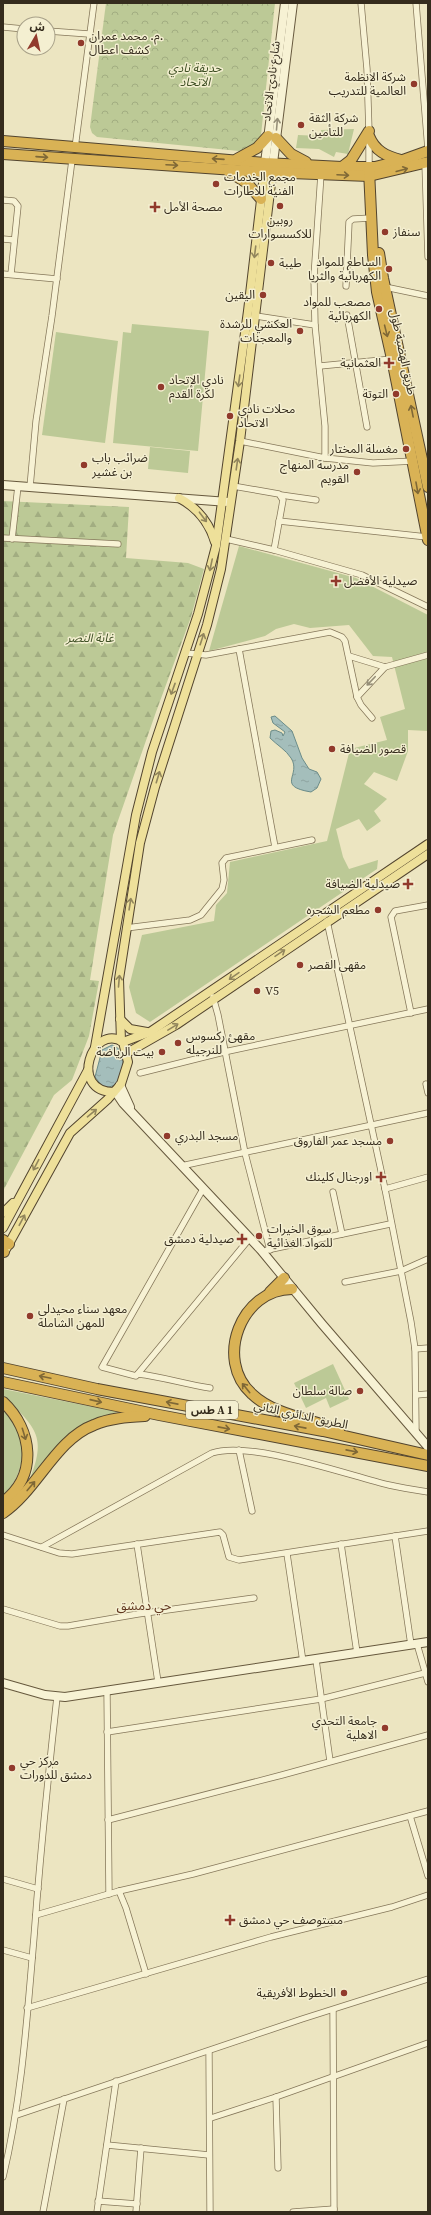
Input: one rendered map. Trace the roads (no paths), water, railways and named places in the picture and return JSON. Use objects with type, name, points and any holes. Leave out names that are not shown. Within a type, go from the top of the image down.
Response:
[{"type":"highway","points":[[369,134],[373,144],[380,152],[403,160]]},
{"type":"highway","points":[[342,167],[351,160],[369,134]]},
{"type":"highway","points":[[236,160],[272,137],[291,154],[311,164]]},
{"type":"highway","points":[[3,141],[236,160],[269,167],[321,174],[427,163]]},
{"type":"highway","points":[[3,154],[72,160],[223,168],[311,164],[372,169],[403,160],[428,150]]},
{"type":"highway","points":[[223,168],[242,178],[261,199]]},
{"type":"highway","name":"طريق الهضبة طول","points":[[372,169],[371,218],[376,292],[417,460],[428,487]]},
{"type":"highway","name":"طريق الهضبة طول","points":[[372,169],[379,259],[417,460],[428,539]]},
{"type":"highway","points":[[284,1278],[242,1320],[234,1342],[235,1366],[245,1388],[262,1402],[270,1406],[330,1426],[370,1443]]},
{"type":"highway","points":[[269,1294],[283,1289],[292,1289]]},
{"type":"highway","name":"الطريق الدائري الثاني","points":[[3,1368],[97,1388],[322,1431],[370,1443],[425,1452]]},
{"type":"highway","points":[[3,1382],[159,1415],[428,1466]]},
{"type":"highway","points":[[3,1402],[18,1419],[26,1437],[28,1451],[22,1477],[13,1493],[3,1502]]},
{"type":"highway","points":[[3,1513],[25,1494],[68,1443],[80,1433],[93,1425],[117,1418],[159,1415]]},
{"type":"main road","name":"شارع نادي الاتحاد","points":[[269,167],[284,3]]},
{"type":"main road","name":"شارع نادي الاتحاد","points":[[272,137],[292,3]]},
{"type":"main road","points":[[5,1248],[73,1130],[108,1100],[127,1070],[127,1053],[122,1042],[119,979],[126,928],[140,843],[164,756],[214,600],[226,539],[227,502],[261,199],[269,167]]},
{"type":"main road","points":[[3,1228],[88,1070],[90,1058],[95,1047],[131,840],[152,752],[204,595],[227,502],[233,486],[256,316],[269,167]]},
{"type":"main road","points":[[3,485],[227,502]]},
{"type":"main road","points":[[179,498],[200,513],[210,528],[216,546]]},
{"type":"main road","points":[[152,752],[164,756]]},
{"type":"main road","points":[[131,840],[140,843]]},
{"type":"main road","points":[[95,1047],[108,1039],[122,1042],[150,1032],[212,996],[327,921],[398,869],[428,844]]},
{"type":"main road","points":[[127,1053],[176,1025],[212,996],[325,912],[398,869],[428,854]]},
{"type":"main road","points":[[113,940],[124,942]]},
{"type":"main road","points":[[120,1019],[130,1029],[136,1032],[150,1032]]},
{"type":"main road","points":[[88,1070],[94,1084],[99,1089],[116,1089]]},
{"type":"main road","points":[[116,1089],[133,1115],[250,1238],[266,1250],[292,1289],[416,1432],[425,1452]]},
{"type":"main road","points":[[47,1145],[59,1152]]},
{"type":"main road","points":[[3,1213],[20,1195]]},
{"type":"main road","points":[[3,1683],[57,1697],[303,1662],[428,1642]]},
{"type":"street","points":[[75,148],[94,3]]},
{"type":"street","points":[[361,3],[367,69],[369,134],[372,169]]},
{"type":"street","points":[[416,3],[428,150]]},
{"type":"street","points":[[3,27],[16,28]]},
{"type":"street","points":[[56,32],[89,34]]},
{"type":"street","points":[[421,73],[428,71]]},
{"type":"street","points":[[30,487],[36,421],[57,279],[72,160]]},
{"type":"street","points":[[427,163],[428,257]]},
{"type":"street","points":[[321,174],[314,270],[315,325],[325,426],[325,458]]},
{"type":"street","points":[[3,200],[14,201],[18,206],[11,274]]},
{"type":"street","points":[[346,286],[349,222],[353,219],[371,218]]},
{"type":"street","points":[[3,239],[14,240]]},
{"type":"street","points":[[3,274],[57,279]]},
{"type":"street","points":[[385,287],[428,296]]},
{"type":"street","points":[[347,315],[367,427]]},
{"type":"street","points":[[256,316],[315,325]]},
{"type":"street","points":[[320,366],[392,359]]},
{"type":"street","points":[[240,441],[325,458],[373,463],[417,460]]},
{"type":"street","points":[[12,539],[18,486]]},
{"type":"street","points":[[233,486],[316,500]]},
{"type":"street","points":[[274,550],[283,500],[281,495]]},
{"type":"street","points":[[279,521],[428,539]]},
{"type":"street","points":[[3,538],[118,544]]},
{"type":"street","points":[[226,539],[274,550],[362,575],[428,607]]},
{"type":"street","points":[[186,653],[197,656],[330,632],[342,637],[348,656],[357,697],[372,718]]},
{"type":"street","points":[[239,649],[275,847]]},
{"type":"street","points":[[357,697],[385,667],[428,655]]},
{"type":"street","points":[[348,656],[385,667]]},
{"type":"street","points":[[126,928],[190,920],[201,915],[222,889],[224,880],[222,860],[226,858],[312,840]]},
{"type":"street","points":[[410,1013],[391,917],[395,911],[428,905]]},
{"type":"street","points":[[325,912],[371,1124],[390,1224],[401,1271],[415,1349],[416,1432]]},
{"type":"street","points":[[212,996],[266,1250],[390,1224]]},
{"type":"street","points":[[140,1073],[224,1052],[428,1009]]},
{"type":"street","points":[[426,1084],[428,1093]]},
{"type":"street","points":[[181,1166],[371,1124],[428,1113]]},
{"type":"street","points":[[384,1189],[428,1177]]},
{"type":"street","points":[[203,1189],[102,1367],[136,1376],[138,1374],[171,1379],[186,1385],[210,1388]]},
{"type":"street","points":[[333,1192],[342,1234]]},
{"type":"street","points":[[138,1374],[250,1238]]},
{"type":"street","points":[[345,1282],[401,1271],[428,1259]]},
{"type":"street","points":[[415,1349],[428,1348]]},
{"type":"street","points":[[416,1395],[428,1394]]},
{"type":"street","points":[[42,1547],[212,1453],[224,1450],[239,1450],[301,1462],[388,1485],[428,1492]]},
{"type":"street","points":[[239,1450],[252,1511]]},
{"type":"street","points":[[3,1535],[59,1553],[72,1554],[220,1532],[223,1535],[229,1557],[233,1559],[287,1554],[428,1531]]},
{"type":"street","points":[[395,1536],[414,1644],[428,1682]]},
{"type":"street","points":[[137,1544],[158,1682]]},
{"type":"street","points":[[341,1544],[357,1653]]},
{"type":"street","points":[[287,1554],[303,1662]]},
{"type":"street","points":[[3,1609],[63,1626],[148,1612],[254,1598]]},
{"type":"street","points":[[316,1660],[330,1761]]},
{"type":"street","points":[[107,1732],[321,1699],[425,1674]]},
{"type":"street","points":[[107,1691],[109,1894]]},
{"type":"street","points":[[3,2177],[17,2115],[57,1697]]},
{"type":"street","points":[[108,1820],[428,1735]]},
{"type":"street","points":[[36,1915],[119,1891],[193,1874],[428,1811]]},
{"type":"street","points":[[410,1816],[428,1876]]},
{"type":"street","points":[[3,1879],[38,1889]]},
{"type":"street","points":[[119,1891],[146,1974]]},
{"type":"street","points":[[28,2008],[270,1937],[392,1906],[428,1895]]},
{"type":"street","points":[[3,1950],[32,1958]]},
{"type":"street","points":[[17,2115],[428,1979]]},
{"type":"street","points":[[293,2212],[334,2210],[333,2010]]},
{"type":"street","points":[[210,2118],[276,2097],[428,2043]]},
{"type":"street","points":[[209,2051],[210,2212]]},
{"type":"street","points":[[97,2212],[116,2081]]},
{"type":"street","points":[[276,2097],[278,2168]]},
{"type":"street","points":[[44,2212],[64,2099]]},
{"type":"street","points":[[107,2145],[209,2155]]},
{"type":"street","points":[[136,2212],[141,2148]]},
{"type":"street","points":[[98,2201],[137,2204]]},
{"type":"water","points":[[275,716],[292,731],[302,758],[309,769],[317,772],[321,779],[317,788],[311,792],[294,787],[292,779],[294,764],[289,755],[270,738],[271,731],[275,730],[282,733],[283,736],[285,732],[273,723],[271,717]]},
{"type":"water","points":[[112,1045],[121,1052],[123,1062],[121,1073],[118,1084],[109,1087],[102,1086],[95,1077],[102,1050]]},
{"type":"place","name":"م. محمد عمران. كشف اعطال","points":[[81,43]]},
{"type":"place","name":"شركة الانظمة العالمية للتدريب","points":[[414,84]]},
{"type":"place","name":"شركة الثقة للتأمين","points":[[301,125]]},
{"type":"place","name":"مجمع الخدمات الفنية للاطارات","points":[[216,184]]},
{"type":"place","name":"روبين للاكسسوارات","points":[[280,206]]},
{"type":"place","name":"مصحة الأمل","points":[[155,207]]},
{"type":"place","name":"سنفاز","points":[[385,232]]},
{"type":"place","name":"طيبة","points":[[271,263]]},
{"type":"place","name":"الساطع للمواد الكهربائية والثريا","points":[[389,269]]},
{"type":"place","name":"اليقين","points":[[263,295]]},
{"type":"place","name":"مصعب للمواد الكهربائية","points":[[379,309]]},
{"type":"place","name":"العكشي للرشدة والمعجنات","points":[[300,331]]},
{"type":"place","name":"العثمانية","points":[[389,363]]},
{"type":"place","name":"نادي الإتحاد لكرة القدم","points":[[161,387]]},
{"type":"place","name":"التوتة","points":[[396,394]]},
{"type":"place","name":"محلات نادي الاتحاد","points":[[230,416]]},
{"type":"place","name":"مغسلة المختار","points":[[406,449]]},
{"type":"place","name":"ضرائب باب بن غشير","points":[[84,465]]},
{"type":"place","name":"مدرسة المنهاج القويم","points":[[357,472]]},
{"type":"place","name":"صيدلية الأفضل","points":[[336,581]]},
{"type":"place","name":"قصور الضيافة","points":[[332,749]]},
{"type":"place","name":"صيدلية الضيافة","points":[[408,884]]},
{"type":"place","name":"مطعم الشجره","points":[[378,910]]},
{"type":"place","name":"مقهى القصر","points":[[300,965]]},
{"type":"place","name":"V5","points":[[257,991]]},
{"type":"place","name":"مقهئ ركسوس للنرجيله","points":[[178,1043]]},
{"type":"place","name":"بيت الرياضة","points":[[162,1052]]},
{"type":"place","name":"مسجد البدري","points":[[167,1136]]},
{"type":"place","name":"مسجد عمر الفاروق","points":[[390,1141]]},
{"type":"place","name":"اورجنال كلينك","points":[[381,1177]]},
{"type":"place","name":"سوق الخيرات للمواد الغذائية","points":[[259,1236]]},
{"type":"place","name":"صيدلية دمشق","points":[[242,1239]]},
{"type":"place","name":"معهد سناء محيدلي للمهن الشاملة","points":[[30,1316]]},
{"type":"place","name":"صالة سلطان","points":[[360,1391]]},
{"type":"place","name":"جامعة التحدي الاهلية","points":[[385,1728]]},
{"type":"place","name":"مركز حي دمشق للدورات","points":[[12,1768]]},
{"type":"place","name":"مستوصف حي دمشق","points":[[230,1920]]},
{"type":"place","name":"الخطوط الأفريقية","points":[[344,1993]]},
{"type":"district","name":"حي دمشق","points":[[144,1605]]},
{"type":"park label","name":"حديقة نادي الاتحاد","points":[[195,75]]},
{"type":"park label","name":"غابة النصر","points":[[90,638]]}]
